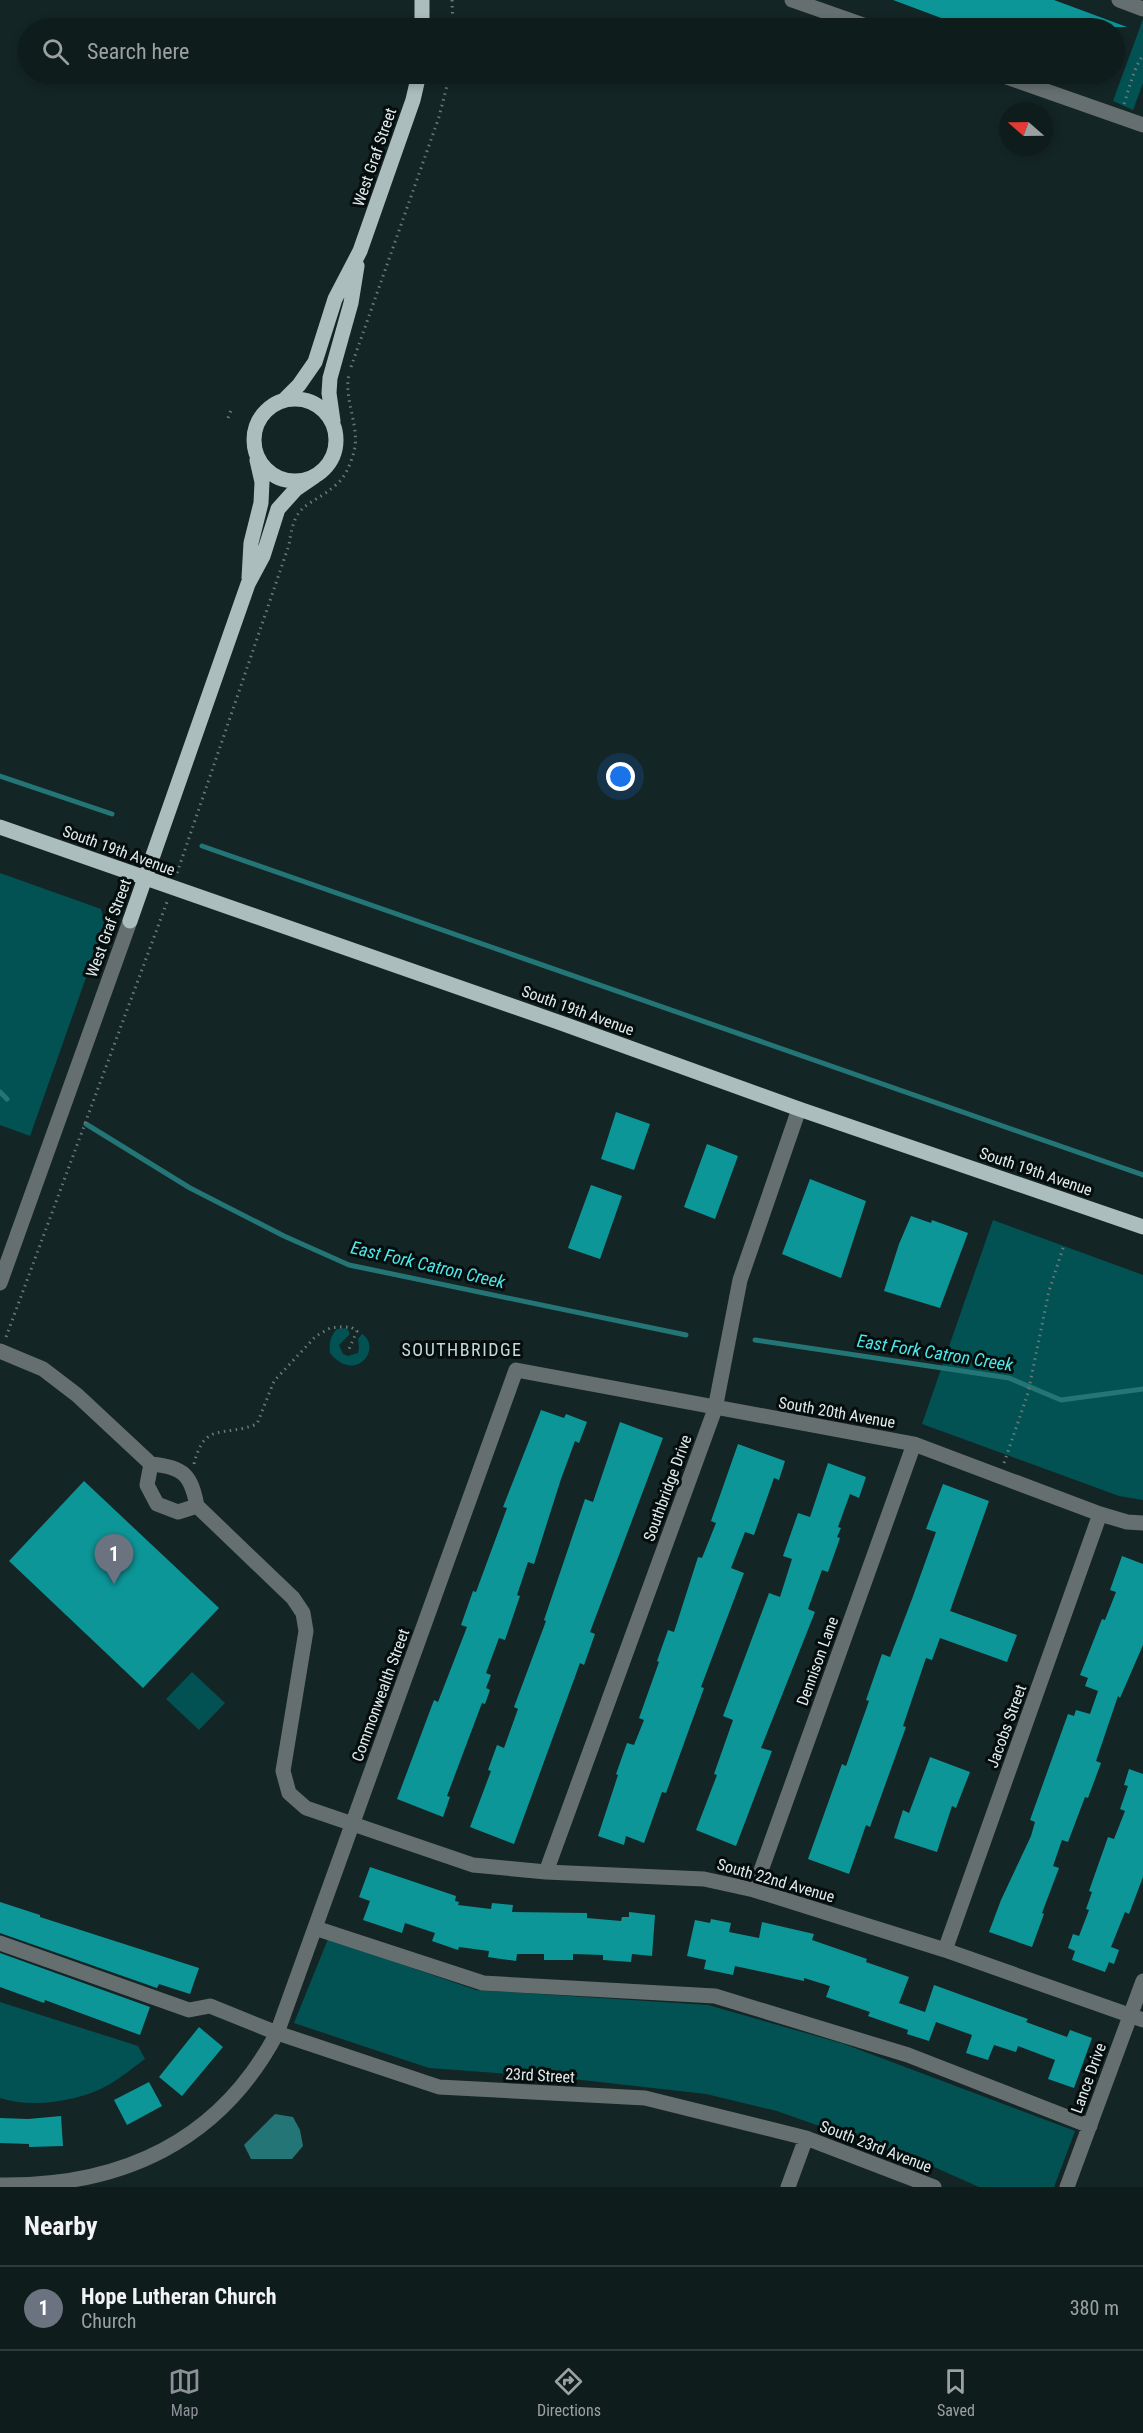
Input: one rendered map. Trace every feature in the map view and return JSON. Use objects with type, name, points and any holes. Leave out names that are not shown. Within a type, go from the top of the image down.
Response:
[{"type":"main road","points":[[422,0],[422,18]]},
{"type":"main road","name":"West Graf Street","points":[[285,399],[299,385],[315,362],[335,299],[360,251],[417,84]]},
{"type":"main road","name":"West Graf Street","points":[[334,424],[329,393],[330,378],[351,303],[360,251]]},
{"type":"main road","points":[[285,399],[304,399],[314,402],[334,424],[336,444],[334,454],[330,463],[315,476],[296,481],[276,477],[261,464],[256,455],[254,435],[261,416],[275,403],[285,399]]},
{"type":"main road","name":"West Graf Street","points":[[248,584],[251,543],[261,503],[262,482],[256,455]]},
{"type":"main road","name":"West Graf Street","points":[[130,921],[248,584],[263,556],[278,509],[296,489],[315,476]]},
{"type":"main road","name":"South 19th Avenue","points":[[0,827],[558,1022],[799,1109],[1143,1227]]},
{"type":"street","points":[[792,0],[843,18]]},
{"type":"street","points":[[1119,0],[1143,9]]},
{"type":"street","points":[[1027,84],[1143,125]]},
{"type":"street","name":"West Graf Street","points":[[0,1283],[130,921]]},
{"type":"street","name":"Southbridge Drive","points":[[546,1872],[715,1409],[740,1280],[799,1109]]},
{"type":"street","points":[[0,1352],[43,1369],[77,1395],[151,1464],[165,1465],[187,1475],[197,1506],[178,1512],[156,1504],[147,1485],[151,1464]]},
{"type":"street","name":"South 20th Avenue","points":[[516,1370],[715,1409],[914,1444],[1100,1514],[1127,1522],[1143,1522]]},
{"type":"street","name":"Commonwealth Street","points":[[0,2185],[58,2186],[119,2181],[200,2130],[225,2107],[250,2077],[277,2033],[516,1370]]},
{"type":"street","name":"Dennison Lane","points":[[754,1890],[914,1444]]},
{"type":"street","name":"South 22nd Avenue","points":[[197,1506],[293,1598],[303,1613],[306,1631],[283,1771],[289,1793],[306,1808],[474,1865],[546,1872],[704,1879],[754,1890],[945,1950],[1137,2018]]},
{"type":"street","name":"Jacobs Street","points":[[945,1950],[1100,1514]]},
{"type":"street","points":[[315,1928],[483,1983],[715,1996],[908,2055],[1090,2126]]},
{"type":"street","name":"23rd Street","points":[[0,1943],[189,2010],[210,2006],[277,2033],[439,2087],[645,2098],[806,2139]]},
{"type":"street","name":"Lance Drive","points":[[1067,2187],[1090,2126],[1137,2018],[1143,1981]]},
{"type":"street","points":[[788,2187],[806,2139]]},
{"type":"street","name":"South 23rd Avenue","points":[[806,2139],[934,2187]]},
{"type":"path","points":[[452,0],[453,18]]},
{"type":"path","points":[[1120,117],[1131,86],[1131,78],[1143,55]]},
{"type":"path","points":[[228,418],[231,410]]},
{"type":"path","points":[[0,1352],[160,921]]},
{"type":"path","points":[[1000,1476],[1028,1393],[1049,1291],[1064,1245]]},
{"type":"path","points":[[187,1475],[193,1467],[203,1439],[212,1434],[257,1424],[273,1381],[316,1336],[330,1328],[351,1327],[357,1331],[349,1349]]},
{"type":"shaded area","points":[[1143,19],[1143,83],[1133,110],[1113,101],[1119,84],[1125,84],[1125,68]]},
{"type":"shaded area","points":[[0,873],[101,909],[105,924],[30,1136],[0,1125]]},
{"type":"shaded area","points":[[993,1220],[1143,1275],[1143,1500],[1119,1496],[922,1424]]},
{"type":"shaded area","points":[[347,1328],[350,1334],[339,1345],[343,1354],[348,1356],[358,1353],[358,1339],[362,1334],[368,1340],[370,1347],[364,1360],[357,1364],[349,1365],[340,1362],[330,1353],[330,1340],[337,1329]]},
{"type":"shaded area","points":[[192,1672],[225,1703],[199,1730],[166,1699]]},
{"type":"shaded area","points":[[328,1939],[476,1990],[708,2005],[844,2044],[1075,2131],[1054,2187],[979,2187],[934,2167],[777,2111],[706,2094],[564,2078],[429,2068],[294,2023]]},
{"type":"shaded area","points":[[0,2002],[138,2046],[145,2059],[110,2084],[71,2099],[27,2103],[0,2098]]},
{"type":"shaded area","points":[[275,2114],[293,2117],[300,2130],[303,2146],[292,2159],[251,2159],[244,2145]]},
{"type":"building","points":[[893,0],[1054,0],[1103,18],[941,18]]},
{"type":"building","points":[[616,1112],[650,1124],[634,1170],[601,1159]]},
{"type":"building","points":[[707,1144],[738,1156],[715,1219],[684,1207]]},
{"type":"building","points":[[810,1179],[866,1201],[841,1278],[782,1254]]},
{"type":"building","points":[[591,1185],[622,1196],[600,1259],[568,1248]]},
{"type":"building","points":[[911,1216],[931,1223],[932,1220],[968,1233],[940,1308],[884,1291],[899,1244]]},
{"type":"building","points":[[541,1410],[564,1418],[566,1414],[587,1422],[579,1443],[575,1441],[534,1564],[528,1562],[517,1595],[520,1596],[505,1640],[499,1638],[486,1673],[491,1675],[486,1688],[490,1690],[485,1704],[482,1703],[447,1796],[450,1797],[443,1817],[397,1799],[434,1700],[438,1702],[467,1627],[461,1625],[473,1591],[476,1592],[507,1508],[503,1507]]},
{"type":"building","points":[[620,1422],[663,1438],[590,1632],[595,1634],[584,1665],[580,1663],[514,1844],[470,1827],[491,1771],[488,1770],[497,1745],[504,1748],[518,1709],[514,1707],[546,1621],[544,1620],[585,1499],[593,1502]]},
{"type":"building","points":[[738,1444],[785,1461],[779,1480],[774,1478],[754,1535],[745,1532],[731,1568],[744,1573],[701,1687],[704,1688],[666,1793],[662,1792],[644,1843],[626,1836],[624,1845],[598,1836],[627,1743],[634,1745],[644,1720],[639,1718],[668,1630],[674,1632],[698,1557],[702,1558],[716,1523],[711,1521]]},
{"type":"building","points":[[828,1463],[866,1477],[859,1498],[850,1494],[838,1527],[841,1528],[837,1537],[840,1538],[828,1572],[822,1570],[808,1609],[815,1612],[761,1748],[772,1751],[736,1846],[696,1830],[717,1775],[714,1774],[733,1720],[723,1716],[769,1593],[780,1597],[792,1559],[783,1556],[798,1513],[810,1517]]},
{"type":"building","points":[[84,1481],[219,1608],[143,1688],[9,1561]]},
{"type":"building","points":[[943,1484],[989,1501],[950,1611],[1017,1635],[1007,1662],[940,1638],[932,1660],[926,1658],[903,1726],[906,1727],[870,1827],[866,1825],[849,1874],[808,1859],[842,1764],[846,1766],[869,1701],[866,1700],[882,1654],[890,1657],[912,1599],[936,1532],[926,1529]]},
{"type":"building","points":[[1122,1556],[1143,1564],[1143,1645],[1120,1698],[1118,1696],[1096,1761],[1101,1763],[1088,1798],[1085,1797],[1068,1842],[1062,1840],[1053,1866],[1059,1868],[1032,1947],[989,1932],[1001,1900],[1031,1836],[1035,1822],[1030,1820],[1068,1714],[1074,1716],[1076,1710],[1090,1714],[1098,1691],[1085,1686],[1088,1678],[1080,1675],[1102,1619],[1105,1620],[1116,1592],[1110,1590]]},
{"type":"building","points":[[930,1757],[970,1772],[956,1808],[952,1806],[937,1852],[894,1838],[903,1810],[909,1813]]},
{"type":"building","points":[[1129,1769],[1143,1774],[1143,1877],[1129,1914],[1125,1912],[1111,1947],[1119,1950],[1114,1964],[1109,1962],[1105,1972],[1072,1960],[1075,1951],[1068,1948],[1073,1934],[1079,1936],[1089,1910],[1086,1909],[1092,1892],[1089,1891],[1108,1837],[1114,1839],[1125,1811],[1120,1809],[1128,1786],[1124,1785]]},
{"type":"building","points":[[370,1867],[456,1896],[455,1901],[459,1902],[458,1905],[491,1909],[492,1903],[513,1905],[512,1912],[587,1913],[587,1918],[621,1921],[622,1917],[629,1917],[629,1912],[655,1915],[652,1956],[632,1954],[631,1962],[603,1960],[603,1955],[573,1954],[573,1960],[544,1960],[544,1954],[517,1954],[516,1961],[488,1957],[489,1951],[459,1947],[458,1950],[432,1941],[435,1933],[405,1923],[402,1933],[363,1920],[370,1901],[359,1897]]},
{"type":"building","points":[[0,1902],[199,1968],[190,1994],[159,1984],[157,1988],[0,1933]]},
{"type":"building","points":[[711,1919],[731,1923],[729,1932],[759,1938],[762,1922],[814,1934],[812,1940],[867,1959],[866,1962],[909,1977],[899,2003],[925,2012],[934,1985],[1028,2019],[1026,2022],[1067,2037],[1070,2030],[1092,2038],[1074,2088],[1048,2079],[1055,2060],[1018,2046],[1016,2052],[994,2045],[988,2060],[966,2053],[972,2035],[936,2022],[929,2041],[907,2034],[908,2030],[868,2016],[870,2012],[826,1997],[830,1986],[804,1978],[804,1981],[735,1966],[733,1975],[704,1969],[706,1960],[687,1956],[695,1920],[710,1923]]},
{"type":"building","points":[[0,1953],[150,2007],[140,2035],[45,2000],[44,2003],[0,1987]]},
{"type":"building","points":[[199,2027],[223,2047],[182,2096],[159,2077]]},
{"type":"building","points":[[149,2082],[162,2106],[127,2125],[114,2100]]},
{"type":"building","points":[[61,2116],[63,2146],[29,2147],[29,2144],[0,2143],[0,2118],[28,2119]]},
{"type":"waterway","points":[[0,776],[112,814]]},
{"type":"waterway","points":[[202,846],[1143,1175]]},
{"type":"waterway","name":"East Fork Catron Creek","points":[[0,1092],[7,1099]]},
{"type":"waterway","name":"East Fork Catron Creek","points":[[86,1124],[190,1188],[284,1236],[349,1265],[686,1335]]},
{"type":"waterway","name":"East Fork Catron Creek","points":[[755,1340],[1009,1378],[1061,1400],[1143,1389]]},
{"type":"place","name":"Hope Lutheran Church","points":[[114,1584]]},
{"type":"district","name":"SOUTHBRIDGE","points":[[462,1350]]}]
